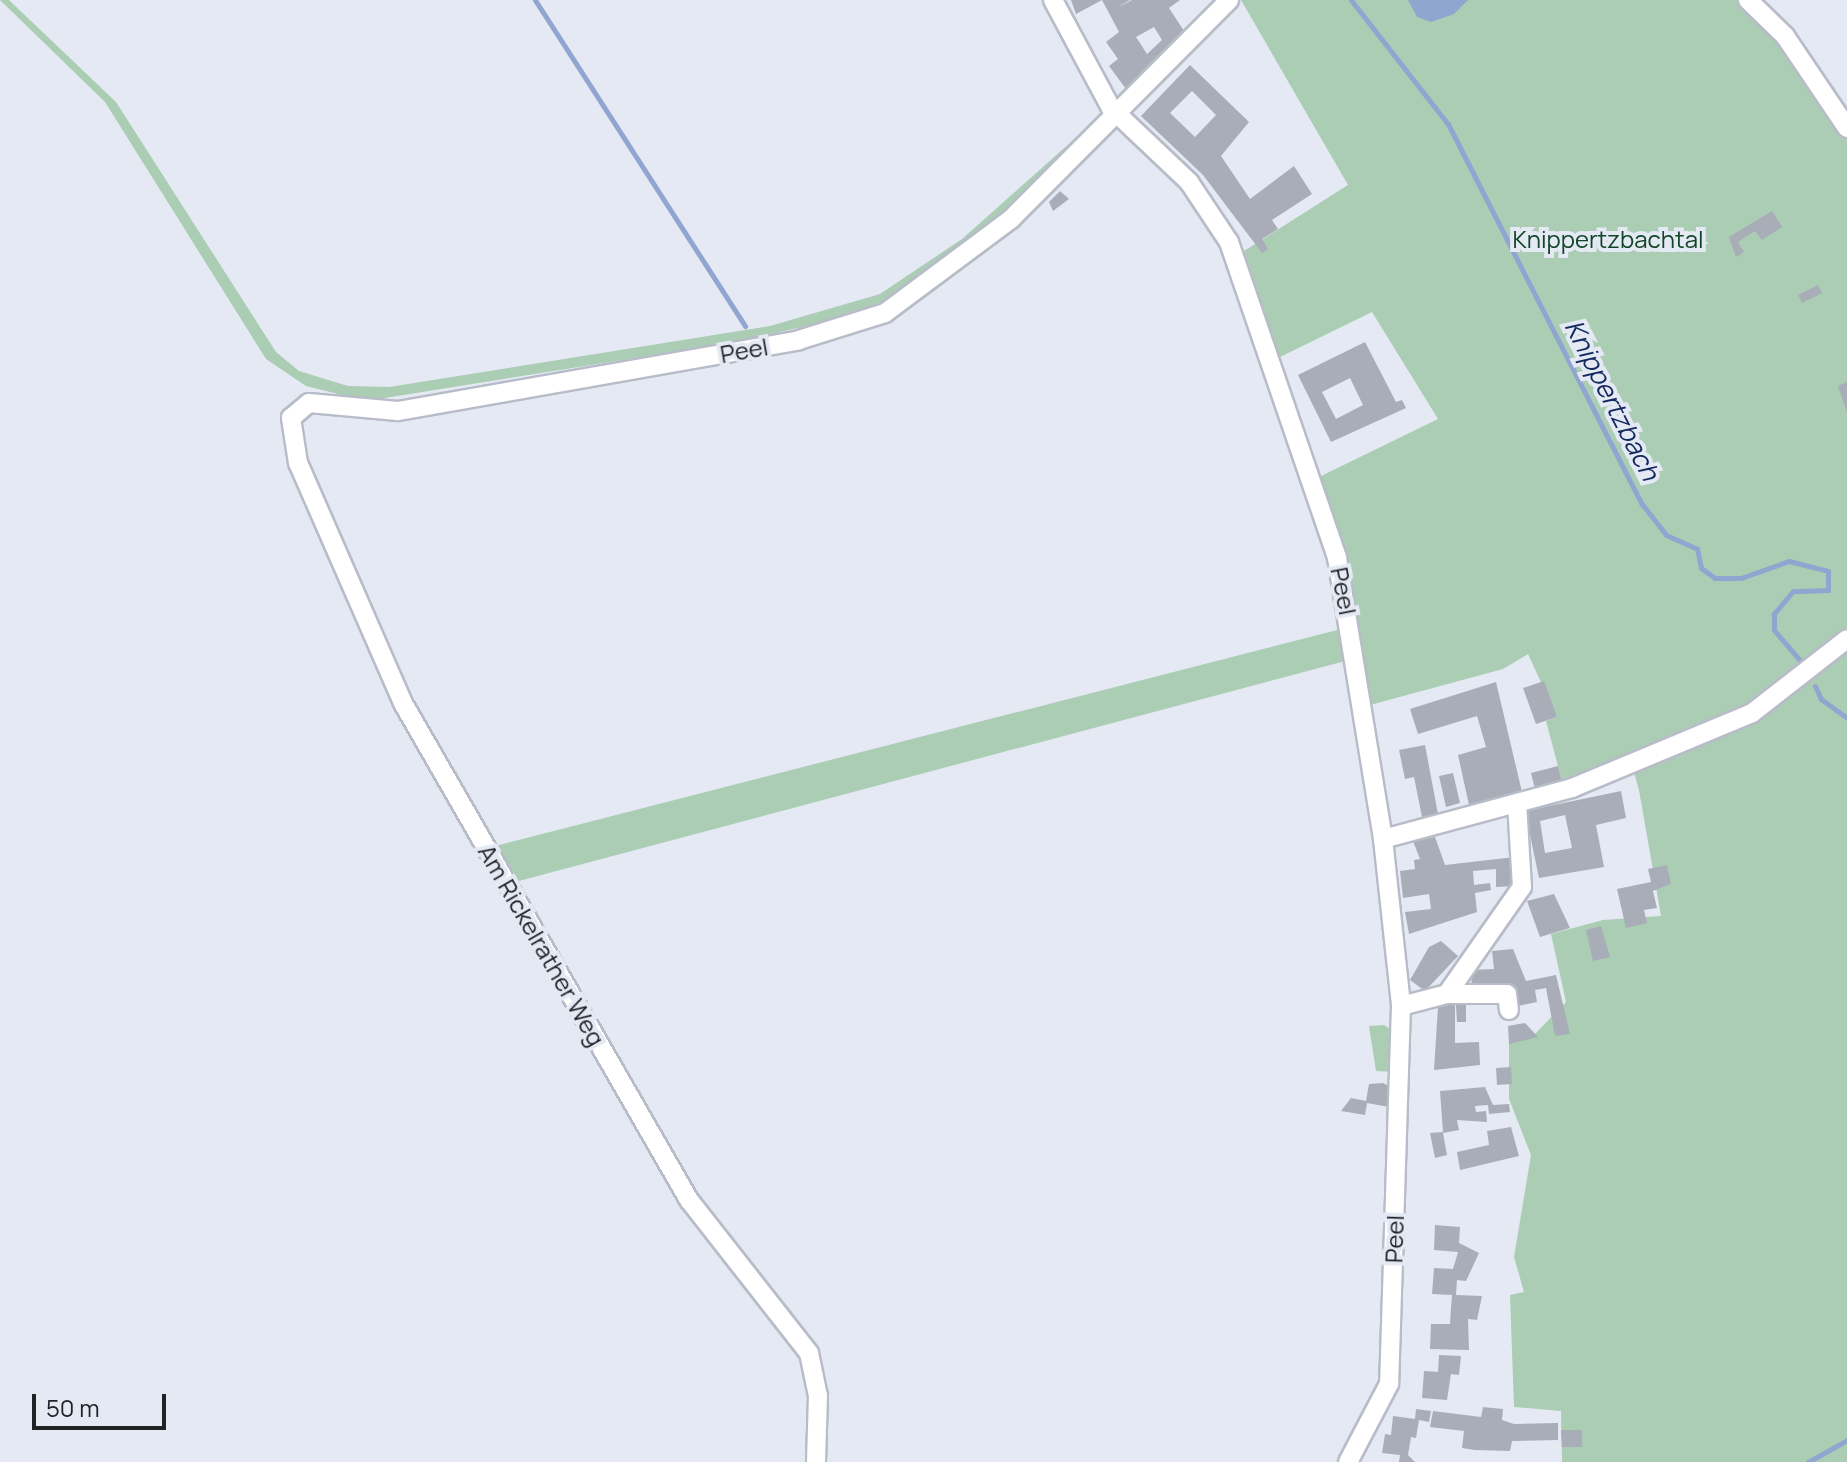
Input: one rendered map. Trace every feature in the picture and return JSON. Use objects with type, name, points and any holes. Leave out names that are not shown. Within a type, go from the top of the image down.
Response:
[{"type":"street","name":"Peel","points":[[1053,0],[1118,114],[1204,201],[1250,291],[1337,558],[1383,839],[1401,1006],[1389,1384],[1348,1462]]},
{"type":"street","name":"Peel","points":[[298,409],[314,402],[398,411],[841,330],[927,287],[1011,219],[1229,0]]},
{"type":"street","points":[[1748,0],[1785,36],[1847,128]]},
{"type":"street","name":"Am Rickelrather Weg","points":[[298,409],[290,425],[298,463],[403,703],[689,1200],[809,1353],[818,1396],[816,1462]]},
{"type":"street","points":[[1383,839],[1572,788],[1752,713],[1847,639]]},
{"type":"street","points":[[1447,994],[1522,887],[1517,803]]},
{"type":"street","points":[[1401,1006],[1447,994],[1507,994],[1509,1010]]},
{"type":"green space","points":[[0,0],[9,0],[116,102],[276,352],[299,371],[348,386],[389,387],[770,326],[880,294],[962,239],[1099,117],[1101,125],[959,251],[888,302],[858,314],[742,341],[366,401],[306,386],[266,359],[105,102]]},
{"type":"green space","name":"Knippertzbachtal","points":[[1241,0],[1755,0],[1847,131],[1847,1462],[1562,1462],[1561,1411],[1514,1407],[1510,1295],[1524,1292],[1514,1257],[1531,1155],[1509,1099],[1509,1042],[1534,1035],[1566,1002],[1551,934],[1603,920],[1661,916],[1639,790],[1633,769],[1563,785],[1546,721],[1557,717],[1528,654],[1503,669],[1370,705],[1348,575],[1319,477],[1438,419],[1372,312],[1280,357],[1244,251],[1348,185]]},
{"type":"green space","points":[[1345,628],[1349,660],[515,882],[495,846]]},
{"type":"green space","points":[[1384,1025],[1393,1031],[1395,1072],[1376,1071],[1369,1026]]},
{"type":"water","points":[[1408,0],[1468,0],[1454,14],[1431,22],[1417,17]]},
{"type":"building","points":[[1071,0],[1102,0],[1076,14]]},
{"type":"building","points":[[1102,0],[1130,0],[1117,8],[1132,0],[1180,0],[1169,8],[1186,34],[1129,93],[1109,66],[1118,59],[1106,42],[1119,32]],"holes":[[[1154,27],[1162,40],[1147,54],[1136,37]]]},
{"type":"building","points":[[1190,65],[1249,122],[1221,156],[1250,199],[1294,166],[1312,194],[1272,220],[1278,229],[1262,239],[1268,249],[1262,253],[1203,175],[1141,116]],"holes":[[[1192,91],[1216,115],[1195,137],[1170,113]]]},
{"type":"building","points":[[1060,191],[1069,199],[1053,211],[1049,202]]},
{"type":"building","points":[[1772,211],[1782,227],[1762,240],[1755,231],[1738,242],[1744,252],[1736,257],[1729,237]]},
{"type":"building","points":[[1818,285],[1822,293],[1802,303],[1798,295]]},
{"type":"building","points":[[1365,342],[1396,402],[1402,400],[1406,408],[1331,442],[1298,375]],"holes":[[[1350,378],[1363,405],[1336,419],[1322,392]]]},
{"type":"building","points":[[1847,382],[1847,413],[1838,386]]},
{"type":"building","points":[[1544,681],[1557,717],[1536,724],[1523,688]]},
{"type":"building","points":[[1496,682],[1522,792],[1469,805],[1458,755],[1486,747],[1477,716],[1418,734],[1410,709]]},
{"type":"building","points":[[1425,745],[1438,814],[1422,817],[1414,777],[1405,779],[1399,750]]},
{"type":"building","points":[[1558,766],[1562,782],[1535,789],[1531,773]]},
{"type":"building","points":[[1453,773],[1460,803],[1446,807],[1439,776]]},
{"type":"building","points":[[1621,791],[1626,818],[1596,825],[1604,867],[1539,878],[1525,811]],"holes":[[[1565,815],[1572,848],[1545,853],[1540,821]]]},
{"type":"building","points":[[1435,837],[1445,865],[1515,857],[1516,886],[1496,887],[1496,869],[1473,871],[1474,885],[1490,883],[1491,890],[1475,893],[1477,912],[1409,934],[1405,912],[1431,909],[1429,894],[1403,898],[1400,871],[1415,869],[1414,860],[1420,859],[1413,841]]},
{"type":"building","points":[[1667,865],[1671,884],[1653,891],[1657,908],[1644,910],[1647,923],[1626,928],[1617,889],[1651,882],[1648,869]]},
{"type":"building","points":[[1554,894],[1570,928],[1540,937],[1527,901]]},
{"type":"building","points":[[1601,926],[1610,957],[1593,961],[1586,930]]},
{"type":"building","points":[[1441,941],[1458,956],[1425,991],[1410,980],[1429,947]]},
{"type":"building","points":[[1513,949],[1526,981],[1556,975],[1570,1034],[1555,1036],[1546,988],[1535,990],[1537,1002],[1518,1006],[1514,987],[1472,988],[1471,970],[1494,969],[1492,951]]},
{"type":"building","points":[[1455,1004],[1455,1043],[1479,1042],[1480,1065],[1434,1070],[1438,1007]]},
{"type":"building","points":[[1466,1004],[1466,1022],[1457,1022],[1456,1005]]},
{"type":"building","points":[[1525,1023],[1538,1037],[1509,1044],[1508,1026]]},
{"type":"building","points":[[1511,1067],[1512,1084],[1497,1085],[1496,1068]]},
{"type":"building","points":[[1383,1083],[1393,1088],[1389,1107],[1367,1103],[1365,1115],[1341,1111],[1351,1098],[1366,1101],[1369,1084]]},
{"type":"building","points":[[1485,1087],[1493,1105],[1509,1104],[1510,1112],[1489,1114],[1488,1105],[1475,1106],[1476,1112],[1486,1111],[1487,1122],[1457,1120],[1459,1130],[1443,1133],[1447,1155],[1435,1158],[1430,1133],[1443,1132],[1440,1091]]},
{"type":"building","points":[[1511,1127],[1519,1156],[1460,1170],[1457,1152],[1489,1145],[1487,1131]]},
{"type":"building","points":[[1435,1225],[1460,1227],[1459,1243],[1479,1253],[1466,1281],[1457,1280],[1456,1295],[1482,1296],[1477,1320],[1468,1319],[1469,1350],[1430,1349],[1431,1324],[1450,1324],[1452,1295],[1432,1294],[1434,1268],[1453,1269],[1458,1252],[1434,1250]]},
{"type":"building","points":[[1439,1355],[1461,1356],[1459,1375],[1451,1374],[1447,1400],[1422,1398],[1424,1371],[1438,1372]]},
{"type":"building","points":[[1483,1407],[1503,1409],[1502,1420],[1514,1424],[1558,1423],[1558,1440],[1512,1441],[1510,1451],[1475,1450],[1462,1448],[1464,1431],[1430,1427],[1433,1411],[1481,1417]]},
{"type":"building","points":[[1416,1409],[1431,1411],[1429,1422],[1419,1420],[1416,1438],[1411,1437],[1408,1455],[1415,1462],[1399,1462],[1400,1455],[1382,1453],[1385,1434],[1391,1435],[1393,1416],[1415,1419]]},
{"type":"building","points":[[1561,1430],[1582,1430],[1582,1447],[1562,1447]]},
{"type":"waterway","points":[[535,0],[745,326]]},
{"type":"waterway","name":"Knippertzbach","points":[[1351,0],[1448,124],[1642,504],[1666,535],[1697,549],[1701,568],[1715,578],[1741,578],[1789,561],[1828,571],[1828,590],[1793,591],[1774,614],[1774,630],[1803,664]]},
{"type":"waterway","name":"Knippertzbach","points":[[1815,686],[1821,699],[1847,718]]},
{"type":"waterway","name":"Knippertzbach","points":[[1808,1462],[1847,1440]]}]
